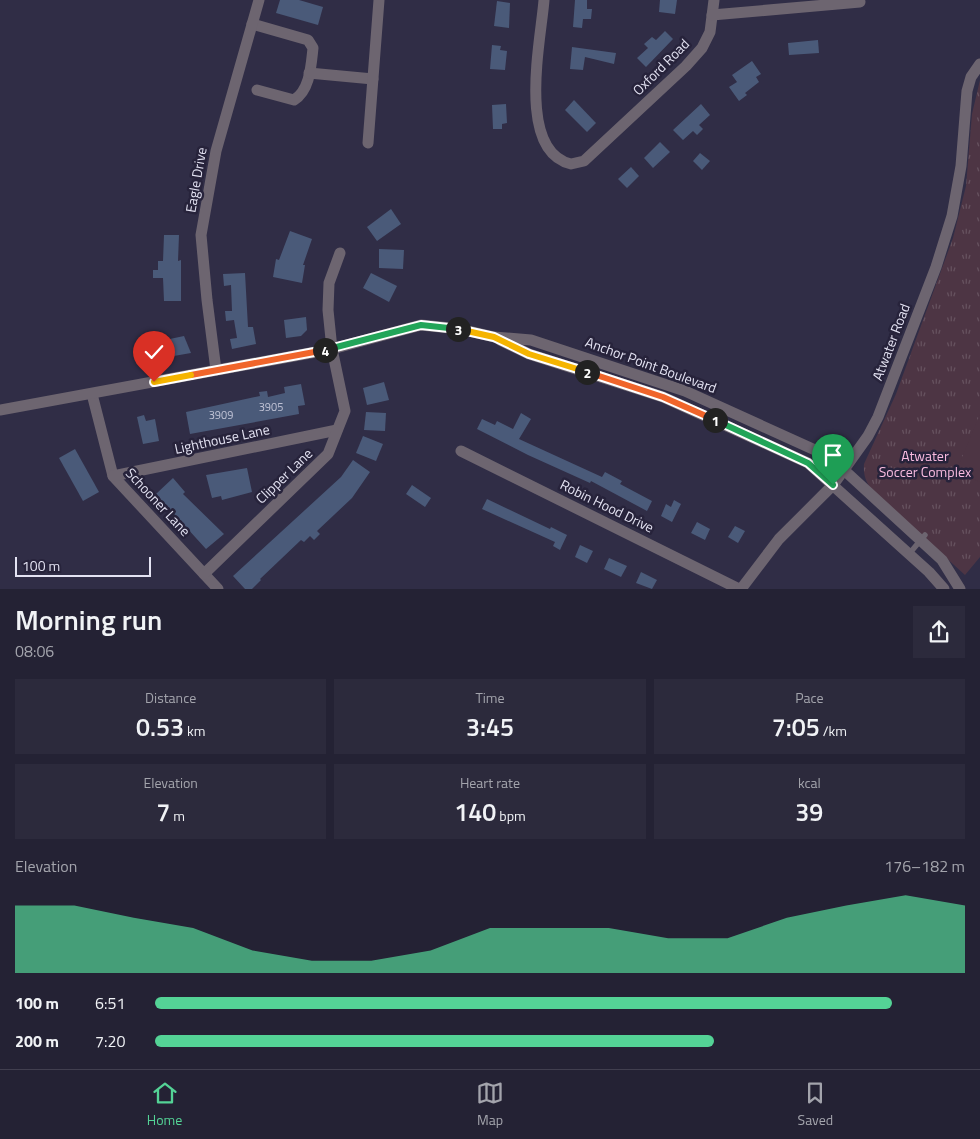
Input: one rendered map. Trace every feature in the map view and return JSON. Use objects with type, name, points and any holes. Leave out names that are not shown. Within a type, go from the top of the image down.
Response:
[{"type":"street","name":"Eagle Drive","points":[[216,370],[201,235],[216,151],[259,0]]},
{"type":"street","points":[[368,143],[379,0]]},
{"type":"street","name":"Oxford Road","points":[[544,0],[536,109],[540,131],[547,145],[555,156],[564,163],[571,164],[584,161],[702,48],[710,32],[712,15]]},
{"type":"street","points":[[714,0],[712,15],[860,2]]},
{"type":"street","points":[[252,24],[308,40],[313,48],[310,73],[302,95],[294,100],[257,90]]},
{"type":"street","name":"Atwater Road","points":[[740,589],[779,539],[833,485],[878,417],[947,235],[958,191],[966,91],[971,77],[980,64]]},
{"type":"street","points":[[310,73],[373,78]]},
{"type":"street","name":"Clipper Lane","points":[[204,574],[328,454],[345,410],[332,349],[328,310],[329,283],[340,253]]},
{"type":"street","name":"Anchor Point Boulevard","points":[[0,410],[332,349],[421,325],[460,329],[494,337],[531,340],[676,387],[815,450],[844,470],[923,538],[942,560],[960,589]]},
{"type":"street","name":"Anchor Point Boulevard","points":[[494,337],[529,354],[642,390],[684,406],[808,463],[909,554],[944,589]]},
{"type":"street","name":"Schooner Lane","points":[[92,394],[113,476],[218,589]]},
{"type":"street","name":"Lighthouse Lane","points":[[113,476],[337,430]]},
{"type":"street","name":"Robin Hood Drive","points":[[461,451],[740,589]]},
{"type":"lane","points":[[909,554],[923,538]]},
{"type":"green space","name":"Atwater Soccer Complex","points":[[980,80],[980,557],[965,575],[873,491],[865,477],[864,464],[896,394],[953,238],[966,186],[972,114]]},
{"type":"green space","points":[[980,414],[980,482],[956,472]]},
{"type":"building","points":[[280,0],[299,0],[323,7],[318,25],[276,13]]},
{"type":"building","points":[[575,0],[587,0],[587,9],[592,9],[591,19],[583,19],[582,28],[573,27]]},
{"type":"building","points":[[660,0],[677,0],[675,14],[659,12]]},
{"type":"building","points":[[497,1],[510,3],[509,28],[494,26]]},
{"type":"building","points":[[665,31],[673,39],[646,67],[637,58],[648,48],[644,44],[652,37],[656,40]]},
{"type":"building","points":[[818,40],[819,53],[789,55],[788,43]]},
{"type":"building","points":[[492,45],[501,46],[500,50],[507,51],[505,70],[490,69]]},
{"type":"building","points":[[572,47],[616,53],[614,64],[585,57],[583,70],[570,69]]},
{"type":"building","points":[[752,61],[761,74],[756,77],[759,82],[745,93],[747,95],[739,101],[729,87],[737,82],[732,75]]},
{"type":"building","points":[[574,100],[596,123],[587,132],[565,110]]},
{"type":"building","points":[[506,104],[507,123],[502,124],[502,129],[493,129],[492,105]]},
{"type":"building","points":[[701,104],[710,115],[699,125],[703,129],[697,135],[693,131],[683,140],[673,130]]},
{"type":"building","points":[[660,142],[670,152],[653,168],[644,158]]},
{"type":"building","points":[[700,153],[710,161],[702,170],[693,161]]},
{"type":"building","points":[[631,167],[639,176],[627,188],[618,179]]},
{"type":"building","points":[[391,209],[401,224],[377,241],[367,227]]},
{"type":"building","points":[[290,231],[312,239],[303,265],[305,265],[302,283],[273,277],[276,259],[279,260]]},
{"type":"building","points":[[164,235],[179,235],[178,261],[181,260],[181,301],[164,301],[163,278],[153,278],[153,270],[158,270],[158,261],[163,261]]},
{"type":"building","points":[[379,249],[404,250],[403,269],[379,268]]},
{"type":"building","points":[[245,273],[248,327],[253,327],[256,344],[232,349],[230,339],[237,338],[234,320],[226,321],[225,311],[232,311],[231,285],[224,286],[223,274]]},
{"type":"building","points":[[371,273],[397,286],[389,302],[363,288]]},
{"type":"building","points":[[306,317],[307,330],[301,336],[286,338],[284,320]]},
{"type":"building","points":[[184,336],[191,353],[168,357],[165,340]]},
{"type":"building","points":[[384,382],[389,400],[367,405],[363,388]]},
{"type":"building","points":[[301,384],[305,405],[298,406],[299,414],[190,434],[186,412],[260,396],[259,392],[267,391],[268,397],[285,393],[284,387]]},
{"type":"building","points":[[366,412],[386,413],[385,431],[364,430]]},
{"type":"building","points":[[521,413],[531,419],[519,439],[602,477],[605,472],[622,481],[620,484],[652,501],[647,511],[591,481],[590,483],[528,455],[477,429],[482,419],[495,425],[497,421],[513,429]]},
{"type":"building","points":[[144,415],[146,421],[155,419],[159,441],[143,444],[137,417]]},
{"type":"building","points":[[363,436],[383,444],[376,461],[356,453]]},
{"type":"building","points":[[75,449],[99,492],[83,501],[59,458]]},
{"type":"building","points":[[353,460],[370,472],[352,498],[317,531],[320,534],[314,540],[310,536],[304,542],[301,540],[252,589],[245,589],[233,576],[341,477]]},
{"type":"building","points":[[247,468],[252,492],[222,500],[221,496],[212,498],[206,475]]},
{"type":"building","points":[[173,478],[185,492],[183,494],[224,534],[206,549],[156,494]]},
{"type":"building","points":[[412,485],[431,498],[425,507],[406,494]]},
{"type":"building","points":[[487,499],[550,529],[551,527],[567,535],[560,550],[553,546],[555,542],[482,509]]},
{"type":"building","points":[[674,500],[681,504],[672,522],[661,516],[666,504],[671,507]]},
{"type":"building","points":[[697,522],[710,529],[705,540],[691,533]]},
{"type":"building","points":[[735,526],[745,531],[738,543],[728,537]]},
{"type":"building","points":[[580,545],[593,551],[587,563],[575,557]]},
{"type":"building","points":[[609,558],[627,566],[621,577],[604,569]]},
{"type":"building","points":[[641,572],[657,580],[652,589],[636,583]]},
{"type":"route","points":[[154,382],[332,349],[402,328],[435,325],[494,337],[529,354],[663,397],[808,463],[833,485]]}]
